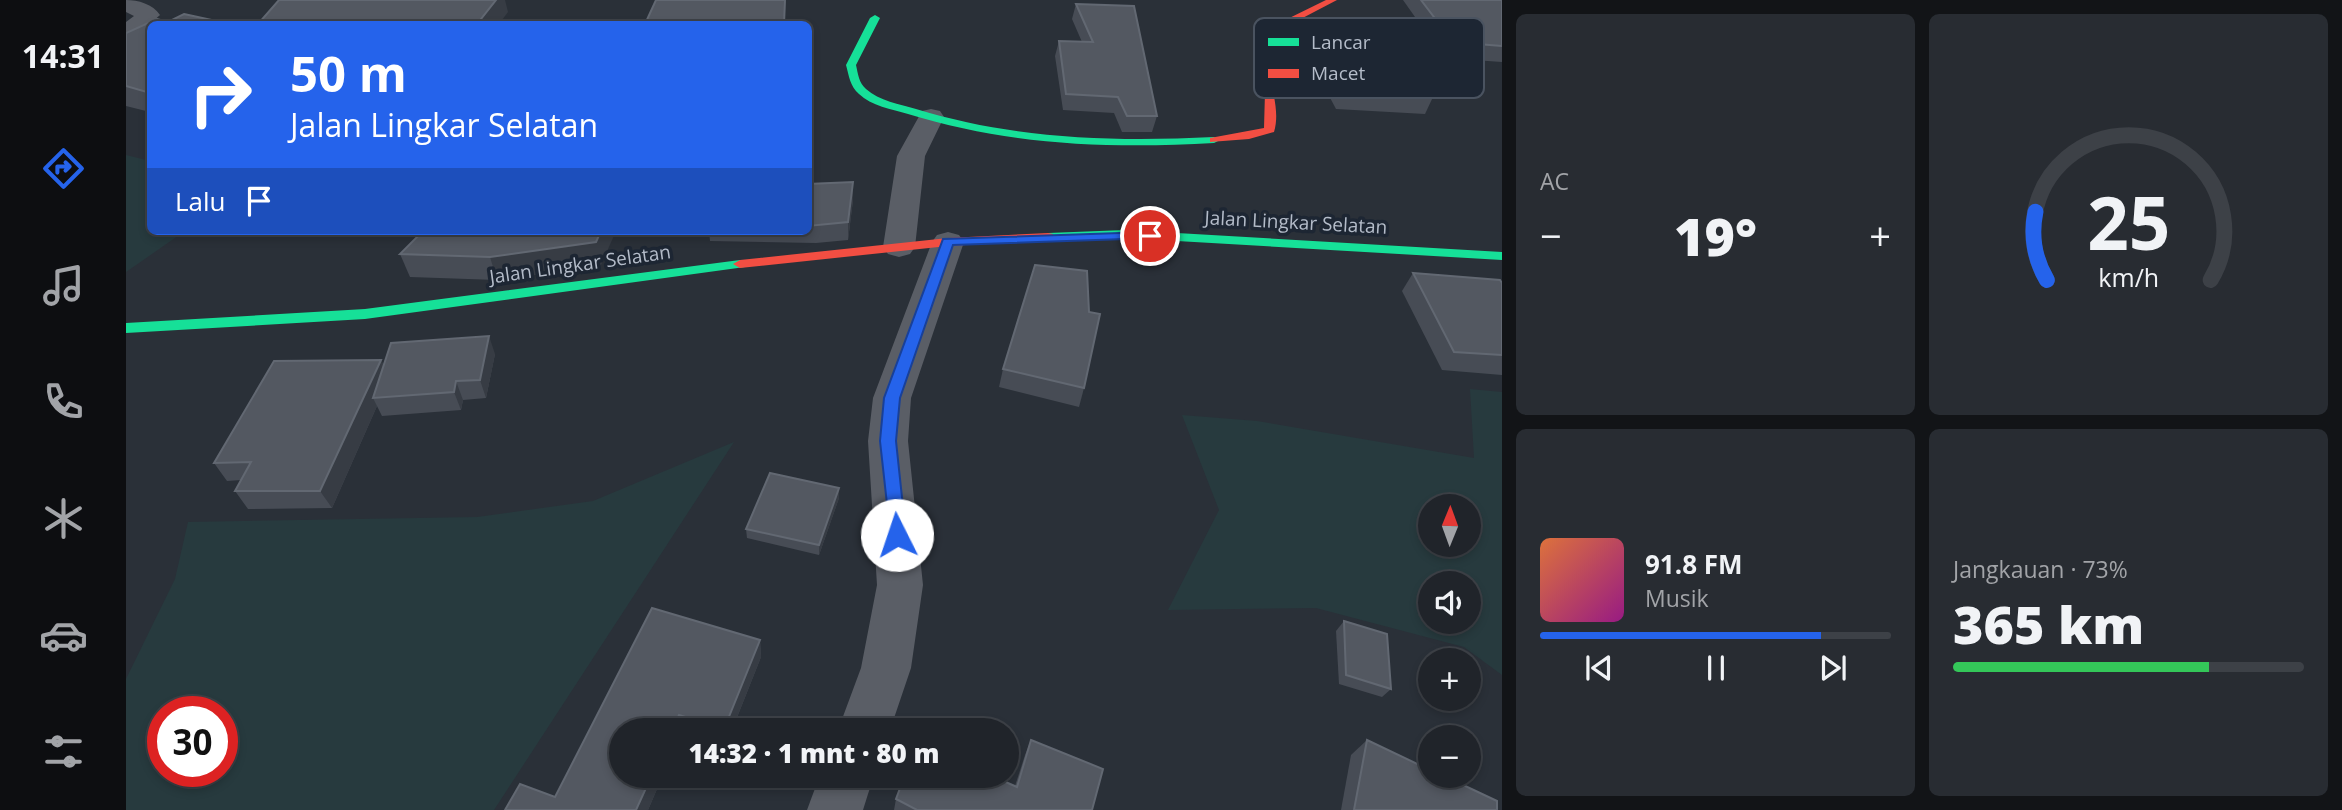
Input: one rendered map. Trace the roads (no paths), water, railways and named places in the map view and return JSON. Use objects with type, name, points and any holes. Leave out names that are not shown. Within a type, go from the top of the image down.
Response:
[{"type":"street","points":[[1296,18],[1333,0]]},
{"type":"street","points":[[126,3],[149,15],[126,33]]},
{"type":"street","points":[[875,18],[851,65],[857,86],[870,97],[931,117],[1008,137],[1144,144],[1254,137],[1270,130],[1270,98]]},
{"type":"street","points":[[899,247],[911,156],[931,117]]},
{"type":"street","name":"Jalan Lingkar Selatan","points":[[126,328],[365,314],[686,270],[948,242],[1125,234],[1502,256]]},
{"type":"street","points":[[867,718],[886,668],[900,585],[888,441],[892,398],[948,242]]},
{"type":"street","points":[[835,810],[843,788]]}]
